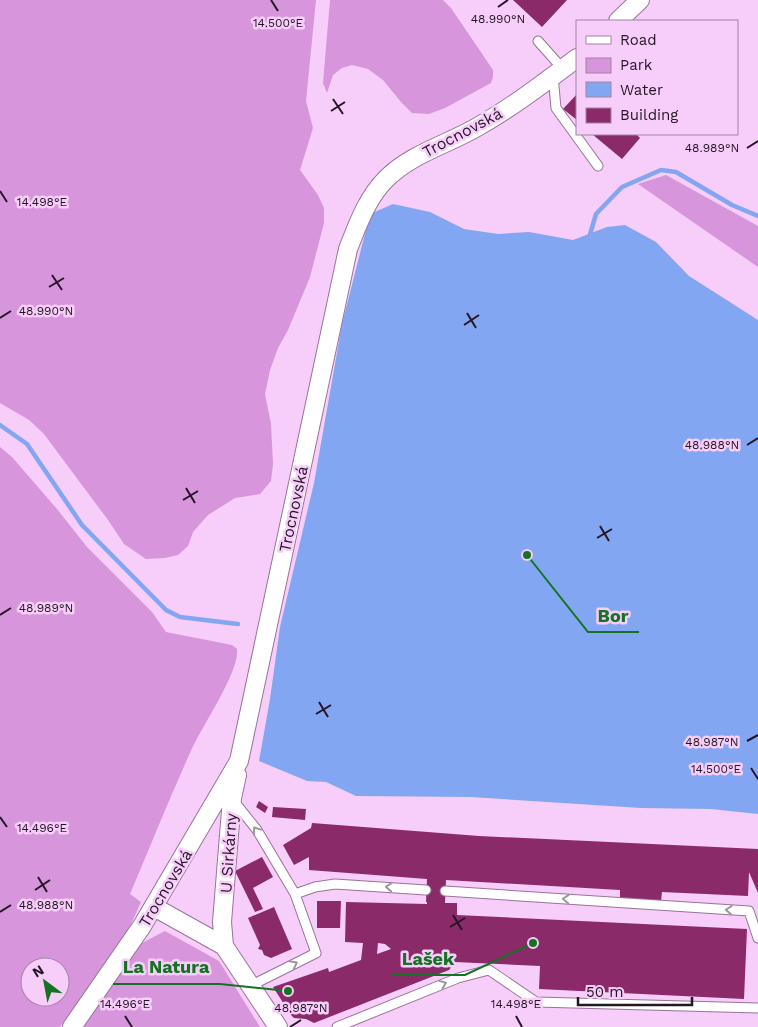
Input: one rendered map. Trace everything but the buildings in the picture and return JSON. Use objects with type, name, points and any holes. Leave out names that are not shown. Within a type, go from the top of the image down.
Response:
[{"type":"street","points":[[619,20],[640,0]]},
{"type":"street","name":"Trocnovská","points":[[72,1027],[154,907],[240,761],[348,249],[365,208],[386,178],[412,159],[478,127],[525,97],[568,66]]},
{"type":"street","name":"U Sirkárny","points":[[224,946],[222,922],[232,798],[240,761]]},
{"type":"street","name":"U Sirkárny","points":[[154,907],[224,946],[278,1027]]},
{"type":"lane","points":[[538,41],[568,66],[556,108],[598,166]]},
{"type":"lane","points":[[232,798],[257,830],[295,894],[316,953],[250,986]]},
{"type":"lane","points":[[295,894],[315,887],[335,884],[426,890]]},
{"type":"lane","points":[[445,892],[749,911],[758,938]]},
{"type":"lane","points":[[337,1027],[458,978],[489,970],[536,1002],[758,1008]]},
{"type":"green space","points":[[0,0],[316,0],[306,101],[313,128],[300,170],[318,195],[324,208],[324,223],[310,277],[288,330],[278,348],[270,370],[265,394],[271,424],[273,464],[271,481],[260,494],[235,498],[208,515],[193,532],[188,546],[178,555],[146,559],[124,544],[44,434],[29,420],[0,403]]},
{"type":"green space","points":[[330,0],[443,0],[451,8],[493,70],[491,83],[445,108],[429,114],[412,113],[383,80],[368,69],[352,65],[342,68],[333,75],[327,93],[323,83]]},
{"type":"green space","points":[[666,175],[758,226],[758,267],[638,184]]},
{"type":"green space","points":[[0,447],[12,457],[87,547],[152,612],[166,632],[232,645],[237,649],[236,659],[226,686],[190,753],[130,894],[141,902],[127,933],[60,1027],[0,1027]]},
{"type":"green space","points":[[165,931],[219,961],[260,1027],[84,1027],[140,944]]},
{"type":"water","points":[[393,204],[430,212],[464,229],[498,234],[529,232],[573,240],[607,227],[625,225],[656,242],[689,276],[758,320],[758,814],[711,809],[641,808],[471,797],[356,796],[326,782],[307,781],[259,761],[280,627],[314,483],[342,324],[370,214]]},
{"type":"waterway","points":[[589,238],[596,214],[622,187],[661,170],[676,172],[732,205],[758,216]]},
{"type":"waterway","points":[[0,425],[27,444],[82,525],[166,610],[180,617],[238,624]]},
{"type":"place","name":"Bor","points":[[527,555]]},
{"type":"place","name":"Lašek","points":[[533,943]]},
{"type":"place","name":"La Natura","points":[[288,991]]}]
